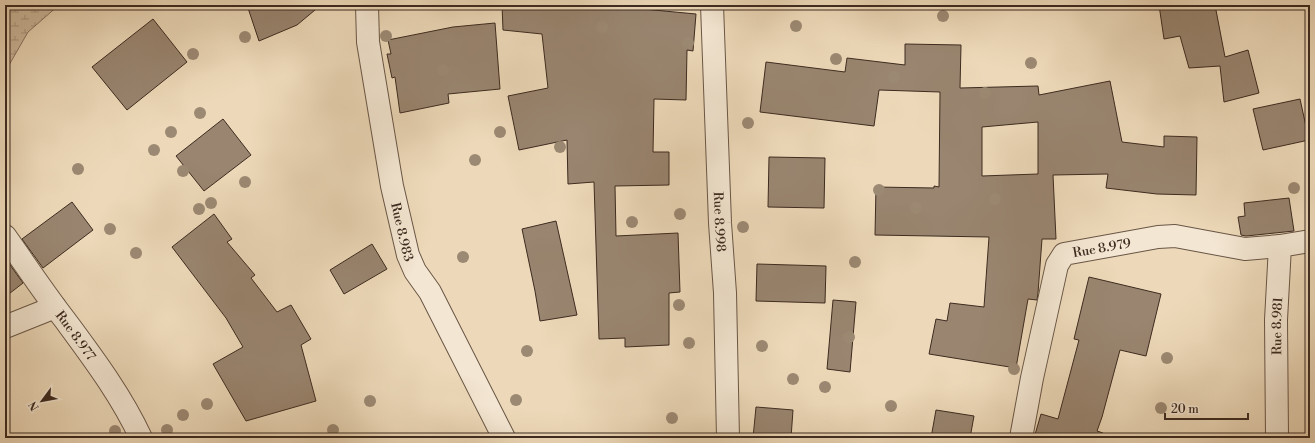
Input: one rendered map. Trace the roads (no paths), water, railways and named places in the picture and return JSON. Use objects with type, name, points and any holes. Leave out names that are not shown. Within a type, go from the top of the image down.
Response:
[{"type":"street","name":"Rue 8.983","points":[[367,5],[368,42],[378,112],[392,186],[408,255],[415,271],[430,292],[504,438]]},
{"type":"street","name":"Rue 8.998","points":[[712,5],[720,222],[725,293],[728,438]]},
{"type":"street","name":"Rue 8.977","points":[[5,236],[112,384],[132,417],[141,438]]},
{"type":"street","name":"Rue 8.979","points":[[1020,438],[1057,265],[1064,254],[1158,237],[1175,236],[1244,249],[1280,246]]},
{"type":"street","points":[[1280,246],[1310,241]]},
{"type":"street","name":"Rue 8.981","points":[[1277,438],[1276,320],[1280,246]]},
{"type":"street","points":[[5,327],[55,307]]}]
